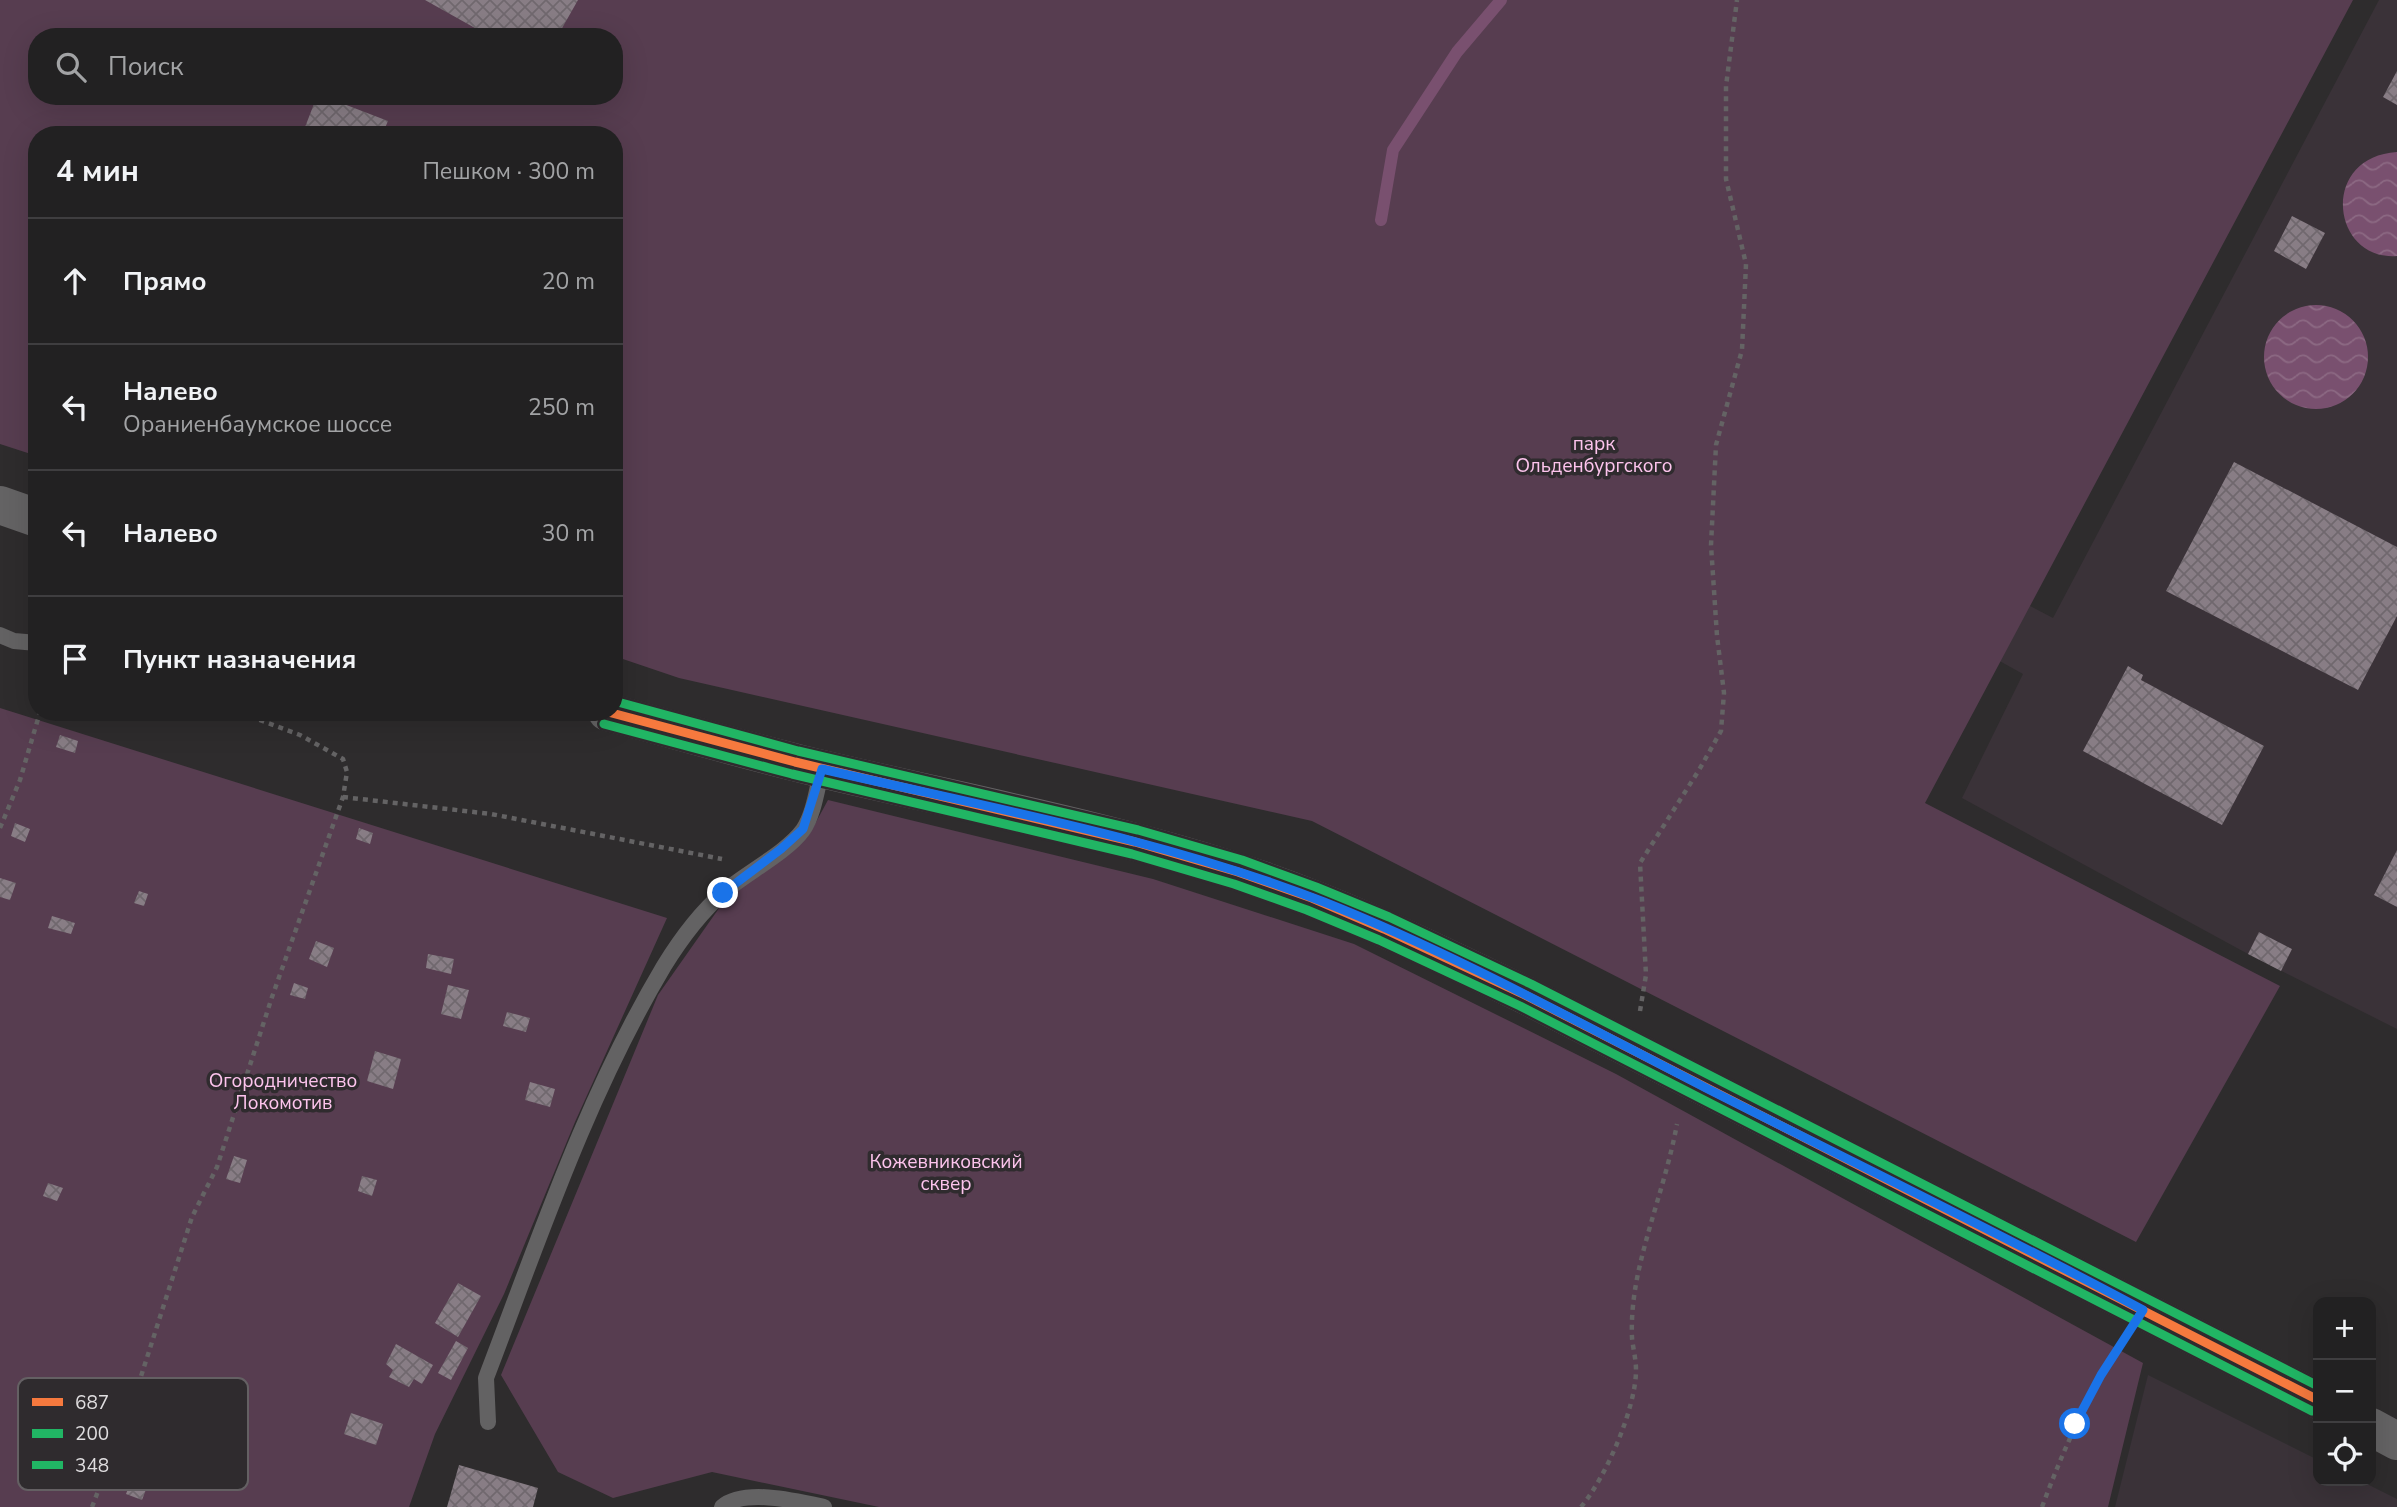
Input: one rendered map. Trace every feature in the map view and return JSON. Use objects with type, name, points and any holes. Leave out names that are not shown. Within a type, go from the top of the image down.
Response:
[{"type":"main road","points":[[0,505],[28,515]]},
{"type":"main road","points":[[623,716],[822,769],[1118,837],[1238,872],[1324,902],[1410,939],[1624,1046],[2313,1397]]},
{"type":"main road","points":[[2376,1430],[2397,1441]]},
{"type":"lane","points":[[0,635],[14,641],[28,642]]},
{"type":"lane","points":[[488,1422],[486,1378],[582,1127],[631,1027],[665,965],[691,927],[715,901],[803,829],[822,769]]},
{"type":"lane","points":[[722,1507],[735,1498],[756,1497],[824,1507]]},
{"type":"path","points":[[1624,1046],[1640,1012],[1646,975],[1640,863],[1721,731],[1724,693],[1711,545],[1716,445],[1742,350],[1746,264],[1726,179],[1726,86],[1737,0]]},
{"type":"path","points":[[0,828],[20,780],[37,721]]},
{"type":"path","points":[[140,1378],[192,1217],[217,1167],[264,1021],[343,797],[347,772],[343,759],[300,735],[262,721]]},
{"type":"path","points":[[343,797],[491,814],[705,855],[737,862],[753,870]]},
{"type":"path","points":[[1581,1507],[1604,1469],[1632,1400],[1636,1370],[1632,1337],[1633,1306],[1639,1270],[1677,1124]]},
{"type":"path","points":[[2042,1507],[2075,1424],[2101,1375],[2143,1310]]},
{"type":"path","points":[[92,1507],[99,1490]]},
{"type":"shaded area","points":[[2379,0],[2397,0],[2397,1029],[2248,954],[1962,798],[2023,674],[1978,649],[2007,594],[2053,618]]},
{"type":"shaded area","points":[[2148,1375],[2313,1458],[2313,1486],[2371,1486],[2397,1499],[2397,1507],[2115,1507]]},
{"type":"green space","name":"парк Ольденбургского","points":[[0,0],[2353,0],[1925,803],[2280,986],[2136,1242],[1312,821],[679,678],[623,659],[623,126],[28,126],[28,453],[0,444]]},
{"type":"green space","name":"Огородничество Локомотив","points":[[0,708],[28,717],[28,721],[41,721],[667,918],[575,1122],[504,1294],[435,1434],[409,1507],[0,1507]]},
{"type":"green space","name":"Кожевниковский сквер","points":[[828,800],[1153,879],[1354,944],[1616,1074],[2143,1363],[2108,1507],[879,1507],[712,1472],[613,1498],[558,1472],[501,1375],[658,995],[729,894],[809,835]]},
{"type":"water","points":[[2397,152],[2397,256],[2375,253],[2358,243],[2347,227],[2343,208],[2345,188],[2355,171],[2372,158]]},
{"type":"water","points":[[2316,305],[2336,309],[2353,320],[2364,337],[2368,357],[2364,377],[2353,394],[2336,405],[2316,409],[2296,405],[2279,394],[2268,377],[2264,357],[2268,337],[2279,320],[2296,309]]},
{"type":"building","points":[[425,0],[578,0],[562,28],[475,28]]},
{"type":"building","points":[[2397,71],[2397,105],[2383,97]]},
{"type":"building","points":[[314,105],[346,105],[388,121],[386,126],[305,126]]},
{"type":"building","points":[[2292,216],[2325,233],[2306,269],[2274,251]]},
{"type":"building","points":[[2234,462],[2397,547],[2397,616],[2358,690],[2166,591]]},
{"type":"building","points":[[2128,666],[2143,675],[2141,680],[2264,746],[2222,825],[2083,751]]},
{"type":"building","points":[[60,735],[78,741],[75,753],[56,747]]},
{"type":"building","points":[[15,823],[30,829],[25,842],[11,836]]},
{"type":"building","points":[[359,828],[373,833],[370,844],[356,839]]},
{"type":"building","points":[[2397,850],[2397,907],[2374,895]]},
{"type":"building","points":[[0,878],[16,883],[10,900],[0,897]]},
{"type":"building","points":[[139,891],[148,894],[144,906],[134,903]]},
{"type":"building","points":[[52,916],[75,923],[71,934],[48,928]]},
{"type":"building","points":[[2259,932],[2292,949],[2281,971],[2248,954]]},
{"type":"building","points":[[316,941],[334,948],[327,967],[309,959]]},
{"type":"building","points":[[428,954],[454,959],[451,974],[426,968]]},
{"type":"building","points":[[294,983],[308,988],[305,999],[290,995]]},
{"type":"building","points":[[448,985],[469,990],[461,1019],[441,1014]]},
{"type":"building","points":[[507,1012],[530,1018],[526,1032],[503,1026]]},
{"type":"building","points":[[375,1051],[401,1059],[393,1089],[367,1081]]},
{"type":"building","points":[[530,1082],[555,1089],[550,1107],[525,1100]]},
{"type":"building","points":[[234,1156],[247,1160],[240,1183],[226,1179]]},
{"type":"building","points":[[362,1176],[377,1180],[372,1196],[358,1191]]},
{"type":"building","points":[[48,1183],[63,1188],[57,1201],[43,1196]]},
{"type":"building","points":[[458,1283],[481,1296],[458,1337],[435,1323]]},
{"type":"building","points":[[456,1341],[468,1348],[451,1380],[438,1373]]},
{"type":"building","points":[[396,1344],[433,1365],[422,1384],[414,1379],[409,1387],[389,1377],[393,1370],[386,1364]]},
{"type":"building","points":[[351,1413],[383,1424],[376,1445],[344,1434]]},
{"type":"building","points":[[459,1465],[538,1488],[533,1507],[447,1507]]},
{"type":"building","points":[[128,1490],[146,1490],[142,1500],[126,1494]]},
{"type":"waterway","points":[[1381,220],[1393,150],[1457,52],[1501,0]]},
{"type":"transit line","name":"348","points":[[623,703],[798,751],[1138,830],[1242,860],[1316,887],[1389,917],[1531,984],[2313,1383]]},
{"type":"transit line","name":"687","points":[[623,716],[795,762],[1135,842],[1238,872],[1312,898],[1525,995],[2313,1397]]},
{"type":"transit line","name":"200","points":[[604,724],[792,774],[1132,854],[1234,884],[1307,910],[1379,940],[1520,1006],[2312,1411]]},
{"type":"route","points":[[723,893],[803,829],[822,769],[1130,840],[1238,872],[1324,902],[1410,939],[1525,995],[2143,1310],[2101,1375],[2075,1424]]}]
